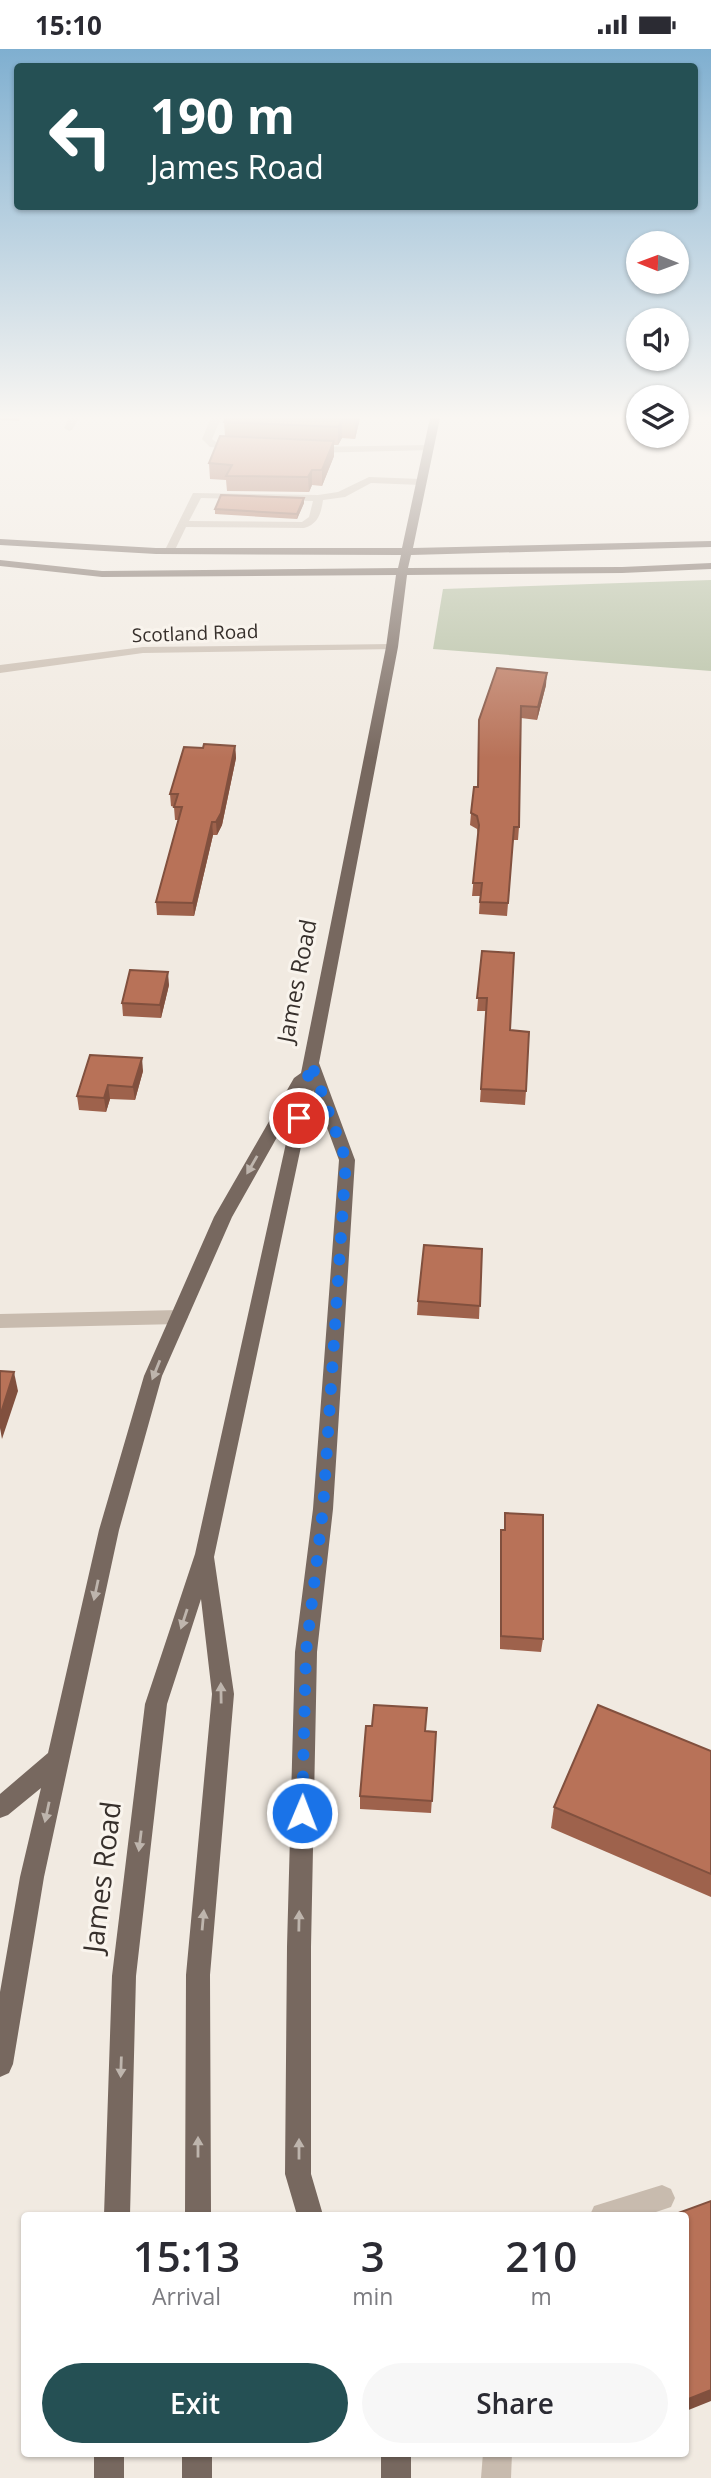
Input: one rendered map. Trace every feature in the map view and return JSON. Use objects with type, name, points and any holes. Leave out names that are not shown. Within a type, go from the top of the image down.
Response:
[{"type":"main road","name":"James Road","points":[[117,2212],[124,1976],[156,1704],[205,1554],[311,1063],[392,647],[402,573],[411,531]]},
{"type":"main road","points":[[0,542],[74,549],[169,552],[407,552],[711,544]]},
{"type":"main road","points":[[0,563],[102,574],[402,573],[711,566]]},
{"type":"main road","points":[[0,2064],[32,1877],[109,1529],[153,1376],[223,1217],[311,1063]]},
{"type":"main road","points":[[309,2212],[299,2173],[299,1947],[306,1652],[323,1509],[346,1160],[311,1063]]},
{"type":"main road","name":"James Road","points":[[198,2212],[198,1975],[223,1694],[205,1554]]},
{"type":"main road","points":[[0,1808],[58,1759]]},
{"type":"main road","points":[[109,2478],[110,2457]]},
{"type":"main road","points":[[197,2457],[198,2478]]},
{"type":"main road","points":[[396,2457],[396,2478]]},
{"type":"street","points":[[169,552],[179,531]]},
{"type":"street","name":"Scotland Road","points":[[0,669],[143,650],[392,647]]},
{"type":"street","points":[[0,1321],[179,1317]]},
{"type":"street","points":[[613,2212],[662,2198]]},
{"type":"street","points":[[496,2478],[498,2457]]},
{"type":"green space","points":[[711,580],[711,671],[433,649],[443,589]]},
{"type":"building","points":[[497,668],[547,673],[538,707],[521,706],[519,827],[514,827],[508,903],[480,902],[482,883],[473,883],[479,825],[477,816],[471,813],[474,787],[478,787],[479,720]]},
{"type":"building","points":[[204,744],[235,746],[221,813],[216,822],[212,822],[193,903],[156,902],[182,807],[174,807],[178,794],[170,794],[184,747],[203,748]]},
{"type":"building","points":[[482,951],[514,953],[510,1030],[529,1032],[526,1091],[481,1089],[487,998],[477,998]]},
{"type":"building","points":[[130,970],[168,972],[160,1005],[122,1003]]},
{"type":"building","points":[[90,1055],[142,1058],[133,1087],[108,1085],[104,1098],[77,1096]]},
{"type":"building","points":[[424,1245],[482,1249],[480,1306],[418,1301]]},
{"type":"building","points":[[0,1371],[14,1372],[0,1416]]},
{"type":"building","points":[[505,1513],[543,1515],[543,1639],[501,1636],[501,1530],[505,1530]]},
{"type":"building","points":[[374,1705],[427,1708],[425,1731],[436,1732],[432,1801],[360,1796],[366,1726],[372,1726]]},
{"type":"building","points":[[598,1705],[711,1751],[711,1874],[554,1807]]},
{"type":"building","points":[[711,2201],[711,2390],[689,2399],[689,2212],[681,2212]]},
{"type":"route","points":[[299,1118],[311,1063],[346,1160],[323,1509],[306,1652],[302,1813]]}]
